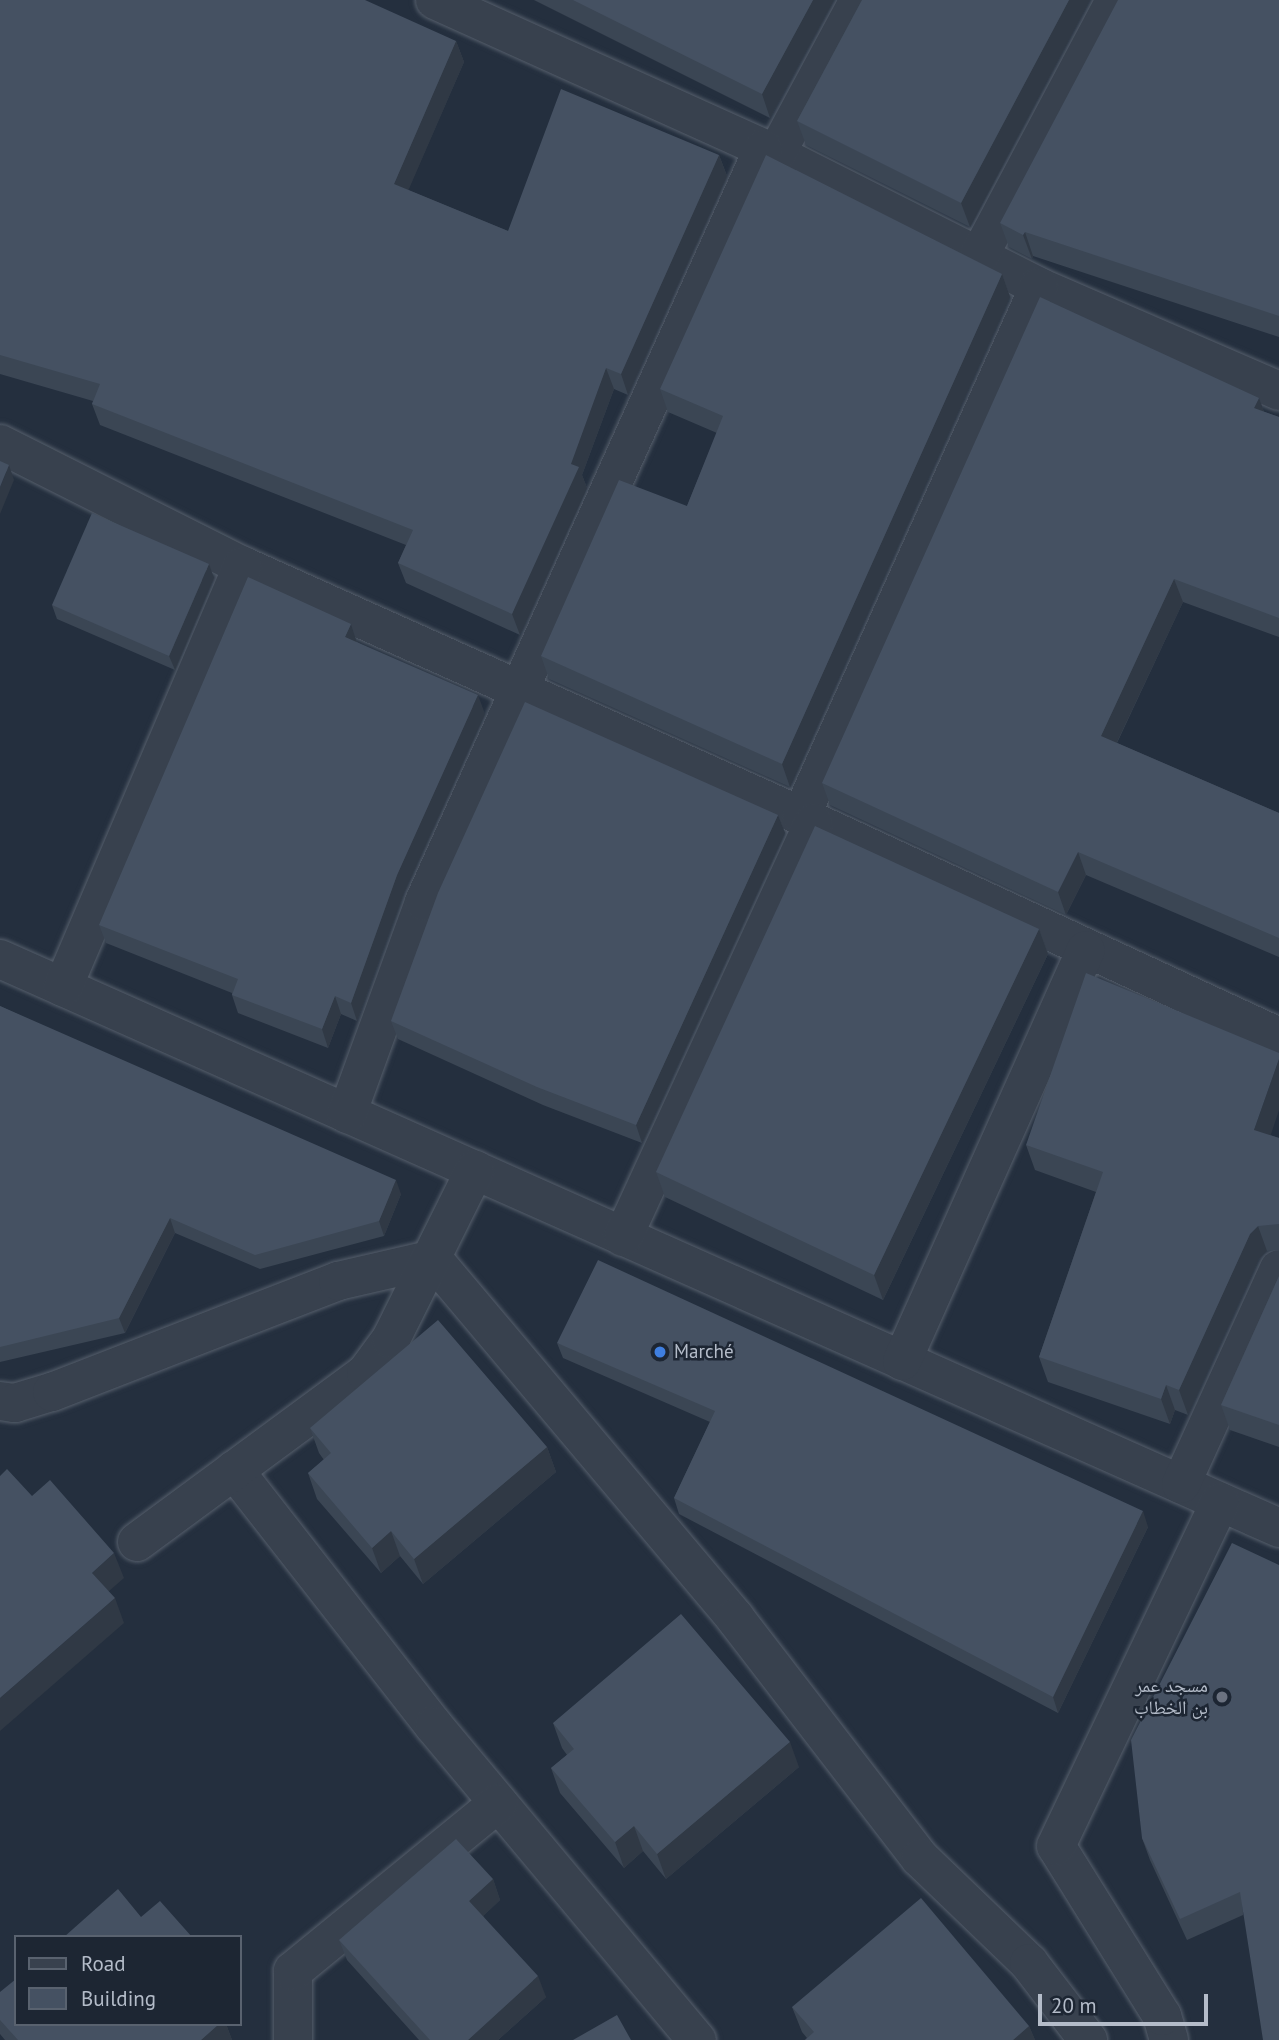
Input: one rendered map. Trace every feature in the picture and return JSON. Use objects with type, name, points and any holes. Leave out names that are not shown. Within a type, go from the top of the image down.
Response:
[{"type":"street","points":[[435,0],[769,151],[1039,287],[1279,391]]},
{"type":"street","points":[[346,1114],[424,902],[519,693],[769,151],[859,0]]},
{"type":"street","points":[[978,258],[1115,0]]},
{"type":"street","points":[[623,1237],[1039,287]]},
{"type":"street","points":[[0,444],[243,566],[519,693],[807,820],[1279,1037]]},
{"type":"street","points":[[63,987],[243,566]]},
{"type":"street","points":[[902,1361],[1086,950]]},
{"type":"street","points":[[0,958],[1279,1528]]},
{"type":"street","points":[[137,1542],[366,1373],[391,1339],[475,1170]]},
{"type":"street","points":[[0,1401],[15,1403],[52,1392],[338,1281],[433,1259]]},
{"type":"street","points":[[433,1259],[735,1618],[920,1858],[1029,1964],[1088,2040]]},
{"type":"street","points":[[1181,1484],[1279,1269]]},
{"type":"street","points":[[234,1470],[498,1803],[697,2040]]},
{"type":"street","points":[[1170,2040],[1162,2016],[1055,1846],[1220,1502]]},
{"type":"street","points":[[293,2040],[293,1971],[498,1803]]},
{"type":"building","points":[[0,0],[365,0],[456,41],[394,184],[508,231],[561,89],[719,155],[621,374],[606,368],[571,464],[579,467],[512,614],[398,563],[413,530],[92,404],[100,384],[0,355]]},
{"type":"building","points":[[573,0],[813,0],[762,94]]},
{"type":"building","points":[[862,0],[1069,0],[961,203],[797,121]]},
{"type":"building","points":[[1118,0],[1279,0],[1279,316],[1025,232],[1023,235],[1000,223]]},
{"type":"building","points":[[766,155],[1002,274],[782,764],[541,656],[619,480],[687,506],[723,416],[660,389]]},
{"type":"building","points":[[1040,297],[1259,398],[1254,408],[1279,417],[1279,618],[1174,579],[1101,736],[1279,813],[1279,938],[1078,852],[1058,892],[822,783]]},
{"type":"building","points":[[0,461],[9,465],[0,487]]},
{"type":"building","points":[[92,513],[209,564],[169,656],[52,605]]},
{"type":"building","points":[[248,577],[351,624],[345,637],[478,695],[397,875],[351,1003],[335,996],[322,1029],[232,995],[238,979],[99,925]]},
{"type":"building","points":[[525,702],[778,815],[636,1125],[537,1087],[391,1021],[438,893]]},
{"type":"building","points":[[815,826],[1039,929],[874,1275],[656,1172]]},
{"type":"building","points":[[1086,973],[1279,1053],[1254,1130],[1279,1138],[1279,1224],[1258,1226],[1250,1234],[1179,1390],[1166,1385],[1161,1399],[1039,1357],[1103,1172],[1026,1145]]},
{"type":"building","points":[[0,1006],[396,1180],[379,1221],[255,1255],[170,1218],[119,1318],[0,1347]]},
{"type":"building","points":[[598,1260],[1143,1511],[1053,1697],[674,1498],[715,1411],[557,1343]]},
{"type":"building","points":[[1279,1276],[1279,1425],[1221,1405]]},
{"type":"building","points":[[438,1320],[547,1447],[414,1559],[391,1531],[372,1548],[308,1473],[331,1453],[310,1428]]},
{"type":"building","points":[[7,1469],[32,1496],[50,1480],[114,1553],[92,1573],[115,1598],[0,1698],[0,1476]]},
{"type":"building","name":"مسجد عمر بن الخطاب","points":[[1232,1543],[1279,1565],[1279,2040],[1263,2040],[1240,1892],[1180,1919],[1142,1838],[1131,1740]]},
{"type":"building","points":[[681,1614],[790,1742],[657,1854],[634,1826],[615,1842],[551,1768],[574,1749],[553,1723]]},
{"type":"building","points":[[456,1839],[493,1879],[469,1901],[538,1976],[468,2040],[430,2040],[339,1940]]},
{"type":"building","points":[[118,1889],[141,1917],[160,1901],[190,1935],[66,1935]]},
{"type":"building","points":[[921,1898],[1029,2026],[1013,2040],[805,2040],[814,2032],[792,2007]]},
{"type":"building","points":[[14,1981],[14,2026],[217,2026],[201,2040],[18,2040],[0,2020],[0,1992]]},
{"type":"building","points":[[617,2015],[631,2040],[573,2040]]},
{"type":"place","name":"Marché","points":[[660,1352]]},
{"type":"place","name":"مسجد عمر بن الخطاب","points":[[1222,1697]]}]
